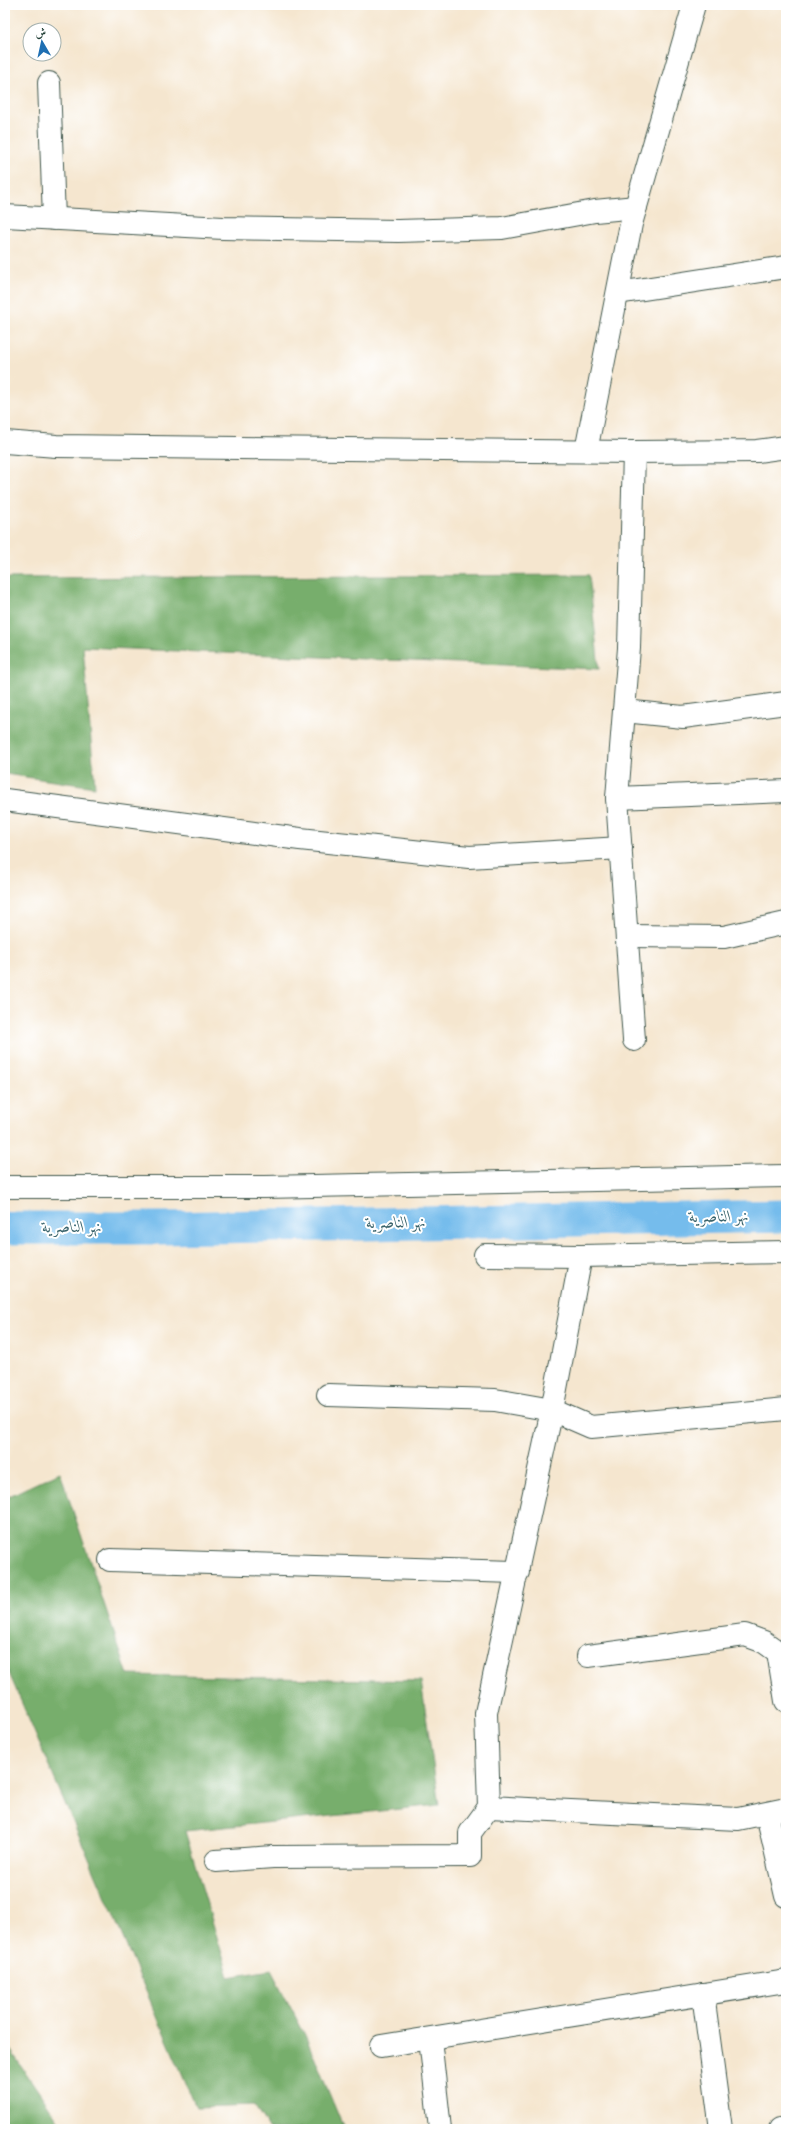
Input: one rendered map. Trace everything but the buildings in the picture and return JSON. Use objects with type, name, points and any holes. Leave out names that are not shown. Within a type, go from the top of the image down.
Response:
[{"type":"street","points":[[586,451],[636,207],[694,5]]},
{"type":"street","points":[[49,83],[54,219]]},
{"type":"street","points":[[5,216],[223,228],[398,231],[502,228],[595,211],[636,207]]},
{"type":"street","points":[[618,292],[786,267]]},
{"type":"street","points":[[5,442],[56,446],[634,452],[757,451],[786,447]]},
{"type":"street","points":[[634,452],[629,648],[617,798],[628,936],[634,1040]]},
{"type":"street","points":[[624,711],[683,717],[786,703]]},
{"type":"street","points":[[617,798],[786,791]]},
{"type":"street","points":[[5,800],[300,839],[469,857],[621,848]]},
{"type":"street","points":[[628,936],[724,937],[786,923]]},
{"type":"street","points":[[5,1187],[265,1187],[786,1176]]},
{"type":"street","points":[[485,1255],[581,1256],[786,1252]]},
{"type":"street","points":[[216,1861],[273,1858],[470,1856],[470,1833],[489,1807],[486,1713],[518,1572],[552,1410],[581,1256]]},
{"type":"street","points":[[328,1394],[495,1400],[552,1410],[591,1427],[786,1409]]},
{"type":"street","points":[[110,1560],[518,1572]]},
{"type":"street","points":[[588,1656],[745,1635],[764,1642],[778,1652],[786,1701]]},
{"type":"street","points":[[489,1807],[738,1819],[777,1811],[786,1896]]},
{"type":"street","points":[[381,2046],[786,1981]]},
{"type":"street","points":[[703,1994],[721,2129]]},
{"type":"street","points":[[430,2039],[440,2129]]},
{"type":"street","points":[[780,2129],[786,2128]]},
{"type":"green space","points":[[589,575],[599,669],[83,647],[95,787],[5,774],[5,578]]},
{"type":"green space","points":[[60,1472],[128,1675],[421,1681],[439,1805],[185,1831],[229,1977],[271,1970],[305,2035],[344,2129],[268,2129],[255,2105],[196,2107],[5,1664],[5,1498]]},
{"type":"green space","points":[[5,2042],[64,2129],[5,2129]]},
{"type":"waterway","name":"نهر الناصرية","points":[[5,1228],[162,1228],[786,1216]]}]
